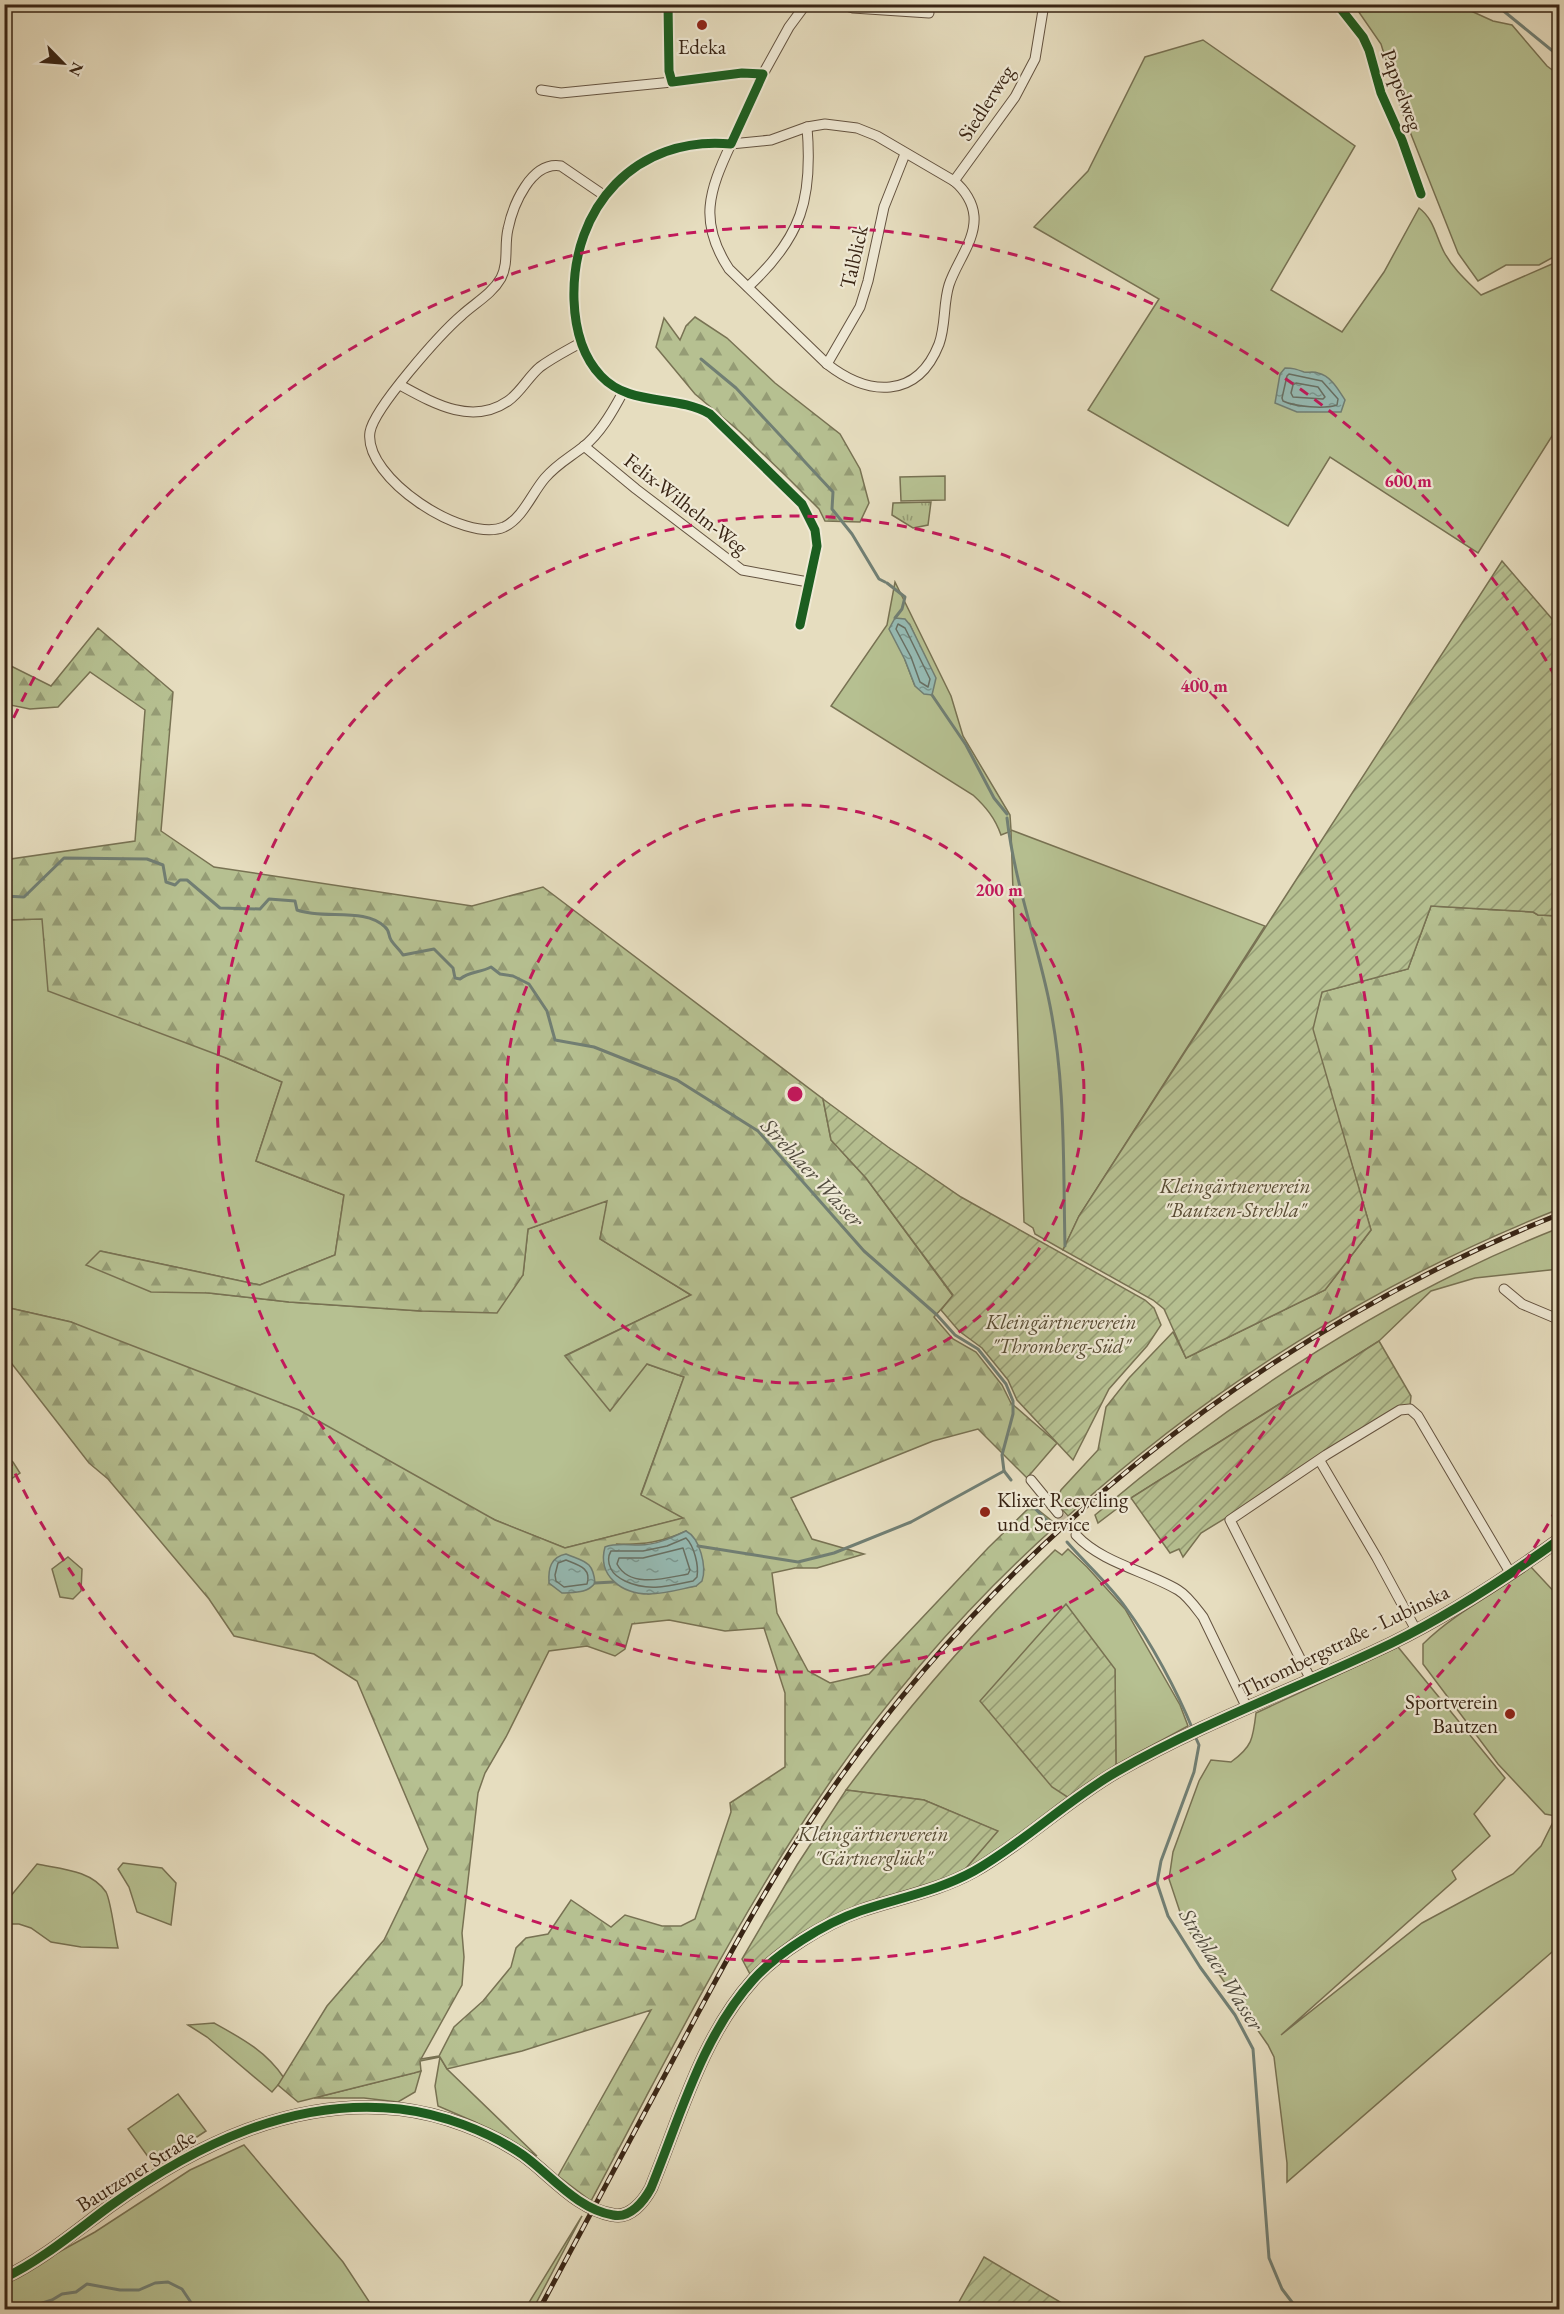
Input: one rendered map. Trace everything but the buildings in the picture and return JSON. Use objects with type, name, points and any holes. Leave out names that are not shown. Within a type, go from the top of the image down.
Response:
[{"type":"street","points":[[668,4],[669,71],[672,82]]},
{"type":"street","points":[[800,625],[817,546],[815,530],[802,504],[710,414],[698,407],[623,392],[601,376],[580,343],[573,285],[582,236],[593,214],[617,180],[632,168],[671,148],[710,142],[731,144],[771,140],[807,126],[825,124],[857,128],[876,136],[954,181],[967,197],[974,219],[967,247],[949,285],[939,343],[924,370],[910,382],[892,386],[858,383],[842,376],[729,269],[718,252],[710,224],[712,189],[731,144],[764,74],[789,27],[806,4]]},
{"type":"street","points":[[840,4],[853,8],[929,13]]},
{"type":"street","name":"Siedlerweg","points":[[954,181],[1015,97],[1035,59],[1044,4]]},
{"type":"street","name":"Pappelweg","points":[[1337,4],[1363,37],[1369,50],[1381,93],[1402,140],[1421,194]]},
{"type":"street","points":[[541,90],[561,93],[742,73],[764,74]]},
{"type":"street","points":[[748,287],[783,250],[796,228],[808,186],[810,161],[807,126]]},
{"type":"street","name":"Talblick","points":[[827,364],[860,308],[884,207],[905,154]]},
{"type":"street","points":[[605,196],[561,166],[553,165],[543,168],[524,190],[512,215],[507,231],[507,259],[500,278],[492,290],[461,315],[435,342],[400,385],[376,417],[370,432],[370,446],[379,465],[393,482],[412,498],[456,522],[493,530],[505,526],[517,517],[544,479],[584,446],[610,415],[623,392]]},
{"type":"street","points":[[400,385],[454,411],[484,412],[509,401],[538,369],[580,343]]},
{"type":"street","name":"Felix-Wilhelm-Weg","points":[[584,446],[742,570],[808,582]]},
{"type":"street","points":[[1504,1288],[1522,1304],[1560,1320]]},
{"type":"street","points":[[1311,1680],[1230,1519],[1326,1455],[1400,1410],[1410,1409],[1418,1416],[1511,1574]]},
{"type":"street","points":[[1320,1461],[1416,1630]]},
{"type":"street","points":[[1031,1480],[1058,1513]]},
{"type":"street","points":[[1076,1535],[1089,1546],[1120,1563],[1180,1591],[1194,1604],[1203,1617],[1247,1708]]},
{"type":"street","name":"Thrombergstraße - Lubinska","points":[[575,2197],[615,2216],[626,2214],[644,2201],[701,2061],[730,2009],[754,1979],[767,1967],[820,1930],[858,1912],[929,1892],[974,1871],[1116,1772],[1195,1732],[1416,1630],[1511,1574],[1560,1539]]},
{"type":"street","name":"Bautzener Straße","points":[[4,2278],[28,2265],[168,2166],[225,2138],[296,2114],[364,2107],[420,2112],[460,2124],[495,2139],[522,2155],[575,2197]]},
{"type":"green space","points":[[1452,4],[1493,21],[1512,25],[1547,66],[1559,75],[1559,254],[1539,265],[1506,265],[1478,281],[1458,253],[1401,109],[1381,44],[1354,5]]},
{"type":"green space","points":[[1203,40],[1355,146],[1271,290],[1342,332],[1384,272],[1419,208],[1431,223],[1452,264],[1481,295],[1559,261],[1559,425],[1478,553],[1330,457],[1288,526],[1088,410],[1159,299],[1034,227],[1088,171],[1145,57]]},
{"type":"green space","points":[[695,317],[727,338],[775,383],[840,434],[860,469],[869,503],[860,522],[825,521],[819,509],[786,476],[739,431],[695,394],[656,347],[664,318],[680,340],[686,326]]},
{"type":"green space","points":[[945,476],[945,500],[901,501],[900,477]]},
{"type":"green space","points":[[931,502],[928,525],[913,528],[892,515],[893,503]]},
{"type":"green space","name":"Kleingärtnerverein \"Bautzen-Strehla\"","points":[[1502,561],[1559,627],[1559,916],[1538,915],[1533,912],[1431,906],[1408,969],[1322,992],[1313,1029],[1371,1230],[1325,1290],[1186,1358],[1164,1309],[1153,1300],[1063,1250],[1079,1216]]},
{"type":"green space","points":[[895,582],[951,696],[963,736],[1010,815],[1011,830],[1265,926],[1079,1216],[1063,1250],[1035,1234],[1033,1228],[1024,1222],[1011,831],[1001,835],[990,813],[973,795],[831,706],[887,625]],"holes":[[[910,625],[919,645],[915,686],[905,660]]]},
{"type":"green space","points":[[98,628],[173,692],[161,831],[214,867],[472,906],[543,887],[823,1099],[831,1140],[866,1178],[953,1296],[934,1317],[953,1339],[976,1352],[1002,1385],[1011,1403],[1057,1443],[1027,1478],[978,1429],[933,1441],[791,1498],[812,1539],[864,1554],[817,1568],[795,1568],[772,1573],[777,1613],[808,1671],[830,1683],[869,1674],[988,1548],[1032,1505],[1057,1525],[1018,1561],[943,1639],[874,1722],[811,1810],[731,1940],[591,2201],[558,2176],[651,2010],[522,2051],[447,2069],[440,2057],[420,2061],[421,2071],[298,2102],[278,2085],[327,2006],[384,1940],[428,1849],[357,1681],[314,1654],[234,1636],[209,1599],[108,1479],[89,1463],[5,1355],[5,1307],[71,1322],[299,1410],[495,1520],[565,1548],[683,1518],[641,1495],[684,1377],[647,1364],[610,1411],[565,1356],[691,1295],[600,1239],[607,1201],[528,1229],[523,1275],[497,1313],[421,1311],[289,1302],[209,1293],[151,1292],[86,1265],[100,1251],[260,1285],[335,1255],[344,1195],[256,1161],[282,1082],[226,1058],[48,991],[42,919],[5,920],[4,860],[135,841],[145,710],[90,672],[58,707],[30,709],[5,704],[5,663],[51,686]],"holes":[[[686,1531],[696,1586],[648,1594],[617,1544],[653,1542]],[[669,1620],[725,1631],[764,1628],[785,1693],[785,1767],[730,1803],[731,1812],[695,1919],[681,1926],[662,1926],[625,1915],[611,1927],[571,1900],[548,1934],[526,1938],[516,1948],[511,1967],[483,2001],[454,2027],[439,2056],[421,2059],[462,1985],[464,1957],[462,1933],[478,1793],[485,1773],[506,1737],[549,1651],[587,1646],[615,1656],[625,1649],[632,1624]]]},
{"type":"green space","points":[[1431,906],[1533,912],[1538,915],[1559,916],[1559,1209],[1492,1237],[1426,1269],[1300,1340],[1239,1380],[1180,1423],[1068,1516],[1058,1505],[1057,1500],[1061,1490],[1098,1450],[1106,1407],[1129,1378],[1173,1332],[1186,1358],[1325,1290],[1371,1230],[1312,1029],[1322,992],[1408,969]]},
{"type":"green space","points":[[42,919],[226,1058],[282,1082],[256,1161],[344,1195],[335,1255],[260,1285],[101,1251],[87,1265],[209,1293],[289,1302],[421,1311],[523,1275],[528,1229],[608,1200],[600,1239],[691,1295],[566,1355],[647,1364],[684,1377],[641,1494],[684,1518],[565,1548],[495,1520],[71,1322],[5,1307],[4,920]]},
{"type":"green space","name":"Kleingärtnerverein \"Thromberg-Süd\"","points":[[823,1099],[961,1197],[1145,1300],[1154,1308],[1161,1325],[1147,1346],[1109,1389],[1073,1460],[1017,1400],[1008,1380],[982,1348],[959,1331],[941,1310],[953,1295],[866,1178],[831,1140]]},
{"type":"green space","points":[[1559,1228],[1559,1269],[1475,1278],[1431,1291],[1379,1341],[1131,1498],[1098,1523],[1095,1515],[1148,1472],[1202,1430],[1315,1352],[1434,1285]]},
{"type":"green space","points":[[1379,1341],[1411,1396],[1410,1406],[1201,1533],[1183,1557],[1179,1549],[1170,1553],[1131,1498]]},
{"type":"green space","points":[[5,1456],[13,1462],[20,1473],[5,1483]]},
{"type":"green space","points":[[1068,1549],[1125,1609],[1180,1705],[1188,1726],[1116,1765],[1115,1669],[1069,1798],[992,1856],[960,1875],[997,1831],[924,1800],[846,1790],[920,1696],[972,1636],[1055,1550],[1062,1555]]},
{"type":"green space","points":[[68,1557],[82,1569],[81,1591],[73,1599],[60,1597],[52,1569]]},
{"type":"green space","points":[[1531,1567],[1559,1597],[1559,1946],[1287,2182],[1287,2163],[1274,2057],[1184,1924],[1169,1879],[1173,1852],[1199,1781],[1211,1760],[1231,1762],[1243,1752],[1252,1736],[1256,1713],[1398,1647],[1505,1778],[1474,1814],[1490,1836],[1452,1871],[1456,1879],[1281,2035],[1422,1923],[1513,1874],[1541,1846],[1556,1816],[1545,1814],[1498,1764],[1423,1664],[1423,1644],[1435,1633]]},
{"type":"green space","points":[[1066,1604],[1115,1669],[1116,1765],[1069,1798],[1052,1787],[980,1701]]},
{"type":"green space","name":"Kleingärtnerverein \"Gärtnerglück\"","points":[[846,1790],[924,1800],[998,1831],[960,1875],[878,1899],[751,1976],[742,1959],[797,1865]]},
{"type":"green space","points":[[123,1863],[162,1868],[176,1883],[171,1925],[137,1912],[129,1887],[118,1869]]},
{"type":"green space","points":[[37,1864],[84,1875],[100,1885],[108,1896],[118,1948],[81,1947],[51,1942],[31,1928],[19,1924],[5,1924],[5,1903]]},
{"type":"green space","points":[[214,2023],[252,2046],[277,2068],[284,2078],[272,2092],[207,2037],[188,2025]]},
{"type":"green space","points":[[440,2057],[447,2069],[537,2156],[475,2122],[438,2106],[435,2086]]},
{"type":"green space","points":[[421,2071],[415,2092],[398,2102],[364,2098],[314,2098]]},
{"type":"green space","points":[[178,2094],[206,2131],[154,2165],[128,2129]]},
{"type":"green space","points":[[244,2145],[343,2262],[374,2309],[10,2309],[5,2282],[95,2232],[190,2170]]},
{"type":"green space","points":[[582,2216],[533,2309],[525,2309]]},
{"type":"green space","points":[[984,2257],[1072,2309],[955,2309]]},
{"type":"water","points":[[1285,368],[1316,372],[1327,377],[1345,400],[1341,412],[1297,412],[1275,403],[1280,374]]},
{"type":"water","points":[[895,618],[905,619],[910,625],[936,678],[932,695],[924,694],[915,686],[889,629]]},
{"type":"water","points":[[686,1531],[699,1546],[703,1561],[702,1581],[696,1586],[661,1593],[639,1593],[621,1587],[608,1575],[603,1557],[605,1547],[651,1544]]},
{"type":"water","points":[[566,1554],[590,1566],[595,1583],[592,1587],[580,1592],[562,1593],[549,1583],[552,1564],[561,1555]]},
{"type":"waterway","points":[[1495,4],[1560,57]]},
{"type":"waterway","points":[[701,359],[736,388],[833,492],[832,509],[852,534],[879,579],[885,582]]},
{"type":"waterway","points":[[887,583],[905,597],[902,609],[895,618]]},
{"type":"waterway","points":[[932,695],[966,745],[994,798],[1007,814]]},
{"type":"waterway","points":[[1007,818],[1010,841],[1054,1027],[1061,1089],[1065,1246]]},
{"type":"waterway","name":"Strehlaer Wasser","points":[[4,896],[24,897],[64,858],[147,859],[163,865],[166,882],[175,885],[180,880],[187,880],[220,908],[260,909],[269,899],[295,901],[297,910],[308,913],[367,917],[387,929],[391,940],[403,955],[434,949],[453,968],[455,978],[460,979],[491,967],[500,974],[513,976],[529,984],[547,1011],[555,1040],[594,1047],[677,1080],[758,1131],[864,1251],[937,1315],[955,1335],[978,1349],[1006,1384],[1013,1401],[1013,1414],[1002,1455],[1004,1471],[1011,1480]]},
{"type":"waterway","points":[[698,1546],[798,1562],[834,1553],[911,1522],[1004,1471]]},
{"type":"waterway","points":[[1025,1498],[1048,1522]]},
{"type":"waterway","name":"Strehlaer Wasser","points":[[1067,1542],[1112,1591],[1135,1621],[1163,1667],[1193,1730]]},
{"type":"waterway","points":[[595,1583],[613,1582]]},
{"type":"waterway","name":"Strehlaer Wasser","points":[[1195,1736],[1199,1745],[1194,1772],[1161,1861],[1157,1883],[1168,1916],[1200,1967],[1235,2015],[1253,2049],[1269,2258],[1282,2289],[1298,2310]]},
{"type":"waterway","points":[[20,2310],[52,2300],[62,2294],[76,2292],[87,2284],[120,2290],[139,2290],[155,2283],[168,2282],[182,2289],[196,2310]]},
{"type":"tunnel","points":[[1058,1513],[1076,1535]]},
{"type":"railway","points":[[539,2310],[758,1905],[813,1817],[884,1719],[963,1626],[1049,1540],[1141,1460],[1239,1386],[1342,1321],[1449,1263],[1560,1214]]},
{"type":"cycle path","points":[[668,4],[669,71],[672,82],[742,73],[763,74],[731,144],[697,144],[666,152],[639,165],[616,184],[597,207],[584,235],[576,266],[574,300],[580,341],[594,368],[613,386],[625,392],[682,404],[710,414],[802,504],[815,530],[817,546],[800,625]]},
{"type":"cycle path","points":[[1337,4],[1363,37],[1369,50],[1381,93],[1402,140],[1421,194]]},
{"type":"cycle path","points":[[4,2278],[45,2254],[110,2206],[176,2163],[247,2130],[284,2118],[322,2111],[360,2107],[400,2109],[448,2119],[480,2131],[509,2146],[588,2206],[600,2212],[619,2216],[631,2212],[651,2188],[693,2080],[719,2027],[753,1980],[788,1949],[846,1916],[932,1889],[974,1871],[993,1860],[1099,1782],[1118,1771],[1219,1720],[1414,1632],[1478,1595],[1560,1539]]},
{"type":"place","name":"Edeka","points":[[702,25]]},
{"type":"place","name":"Klixer Recycling und Service","points":[[985,1512]]},
{"type":"place","name":"Sportverein Bautzen","points":[[1510,1714]]}]
